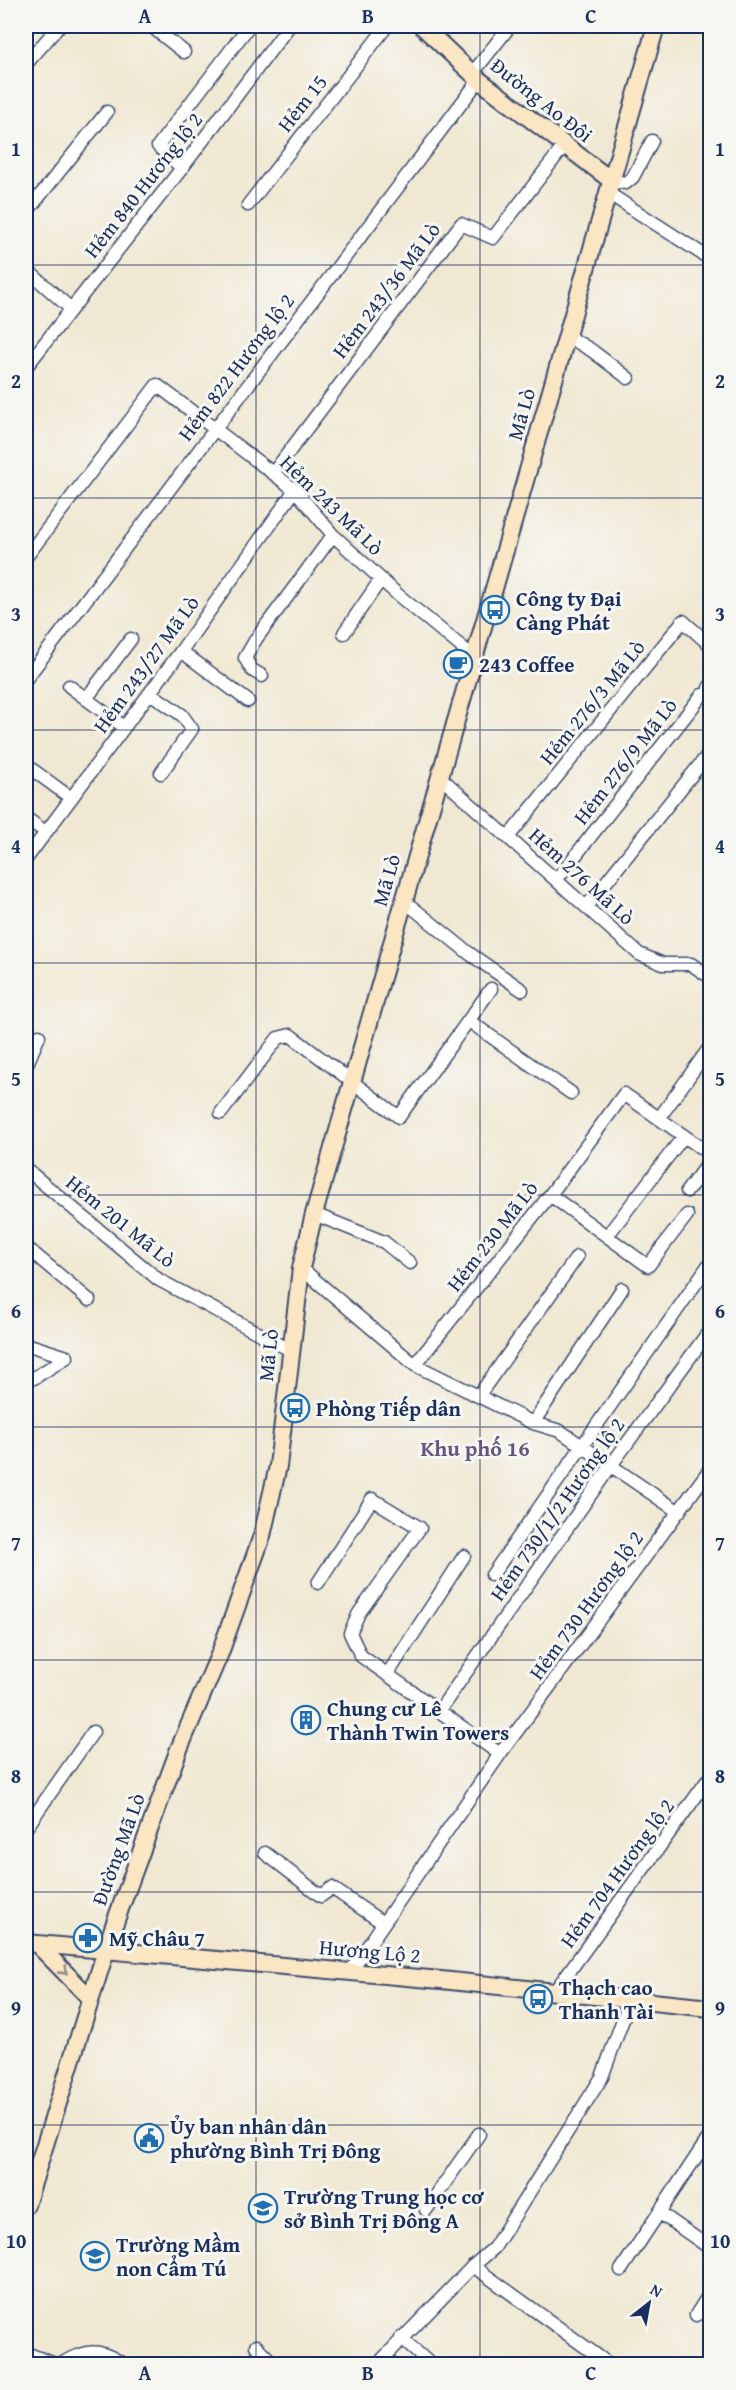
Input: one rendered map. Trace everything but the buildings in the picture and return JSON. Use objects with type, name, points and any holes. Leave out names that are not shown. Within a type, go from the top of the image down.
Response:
[{"type":"main road","name":"Đường Ao Đôi","points":[[422,26],[476,77],[564,146],[610,187]]},
{"type":"main road","name":"Mã Lò","points":[[179,1749],[220,1653],[262,1536],[278,1466],[301,1268],[314,1214],[656,26]]},
{"type":"main road","name":"Đường Mã Lò","points":[[26,2205],[105,1952],[179,1749]]},
{"type":"main road","name":"Hương Lộ 2","points":[[32,1944],[555,1991],[711,2008]]},
{"type":"main road","points":[[32,1944],[90,1998]]},
{"type":"street","points":[[26,64],[59,26]]},
{"type":"street","points":[[151,26],[184,52]]},
{"type":"street","points":[[182,168],[158,146],[249,26]]},
{"type":"street","name":"Hẻm 840 Hương lộ 2","points":[[28,359],[182,168],[289,26]]},
{"type":"street","name":"Hẻm 15","points":[[248,205],[387,26]]},
{"type":"street","name":"Hẻm 822 Hương lộ 2","points":[[26,679],[476,77],[510,26]]},
{"type":"street","points":[[26,213],[107,112]]},
{"type":"street","points":[[610,187],[626,183],[633,177],[652,141]]},
{"type":"street","name":"Hẻm 243/36 Mã Lò","points":[[273,473],[461,224],[493,238],[564,146]]},
{"type":"street","points":[[610,187],[711,259]]},
{"type":"street","points":[[26,269],[70,308]]},
{"type":"street","points":[[567,336],[591,350],[628,378]]},
{"type":"street","name":"Hẻm 243 Mã Lò","points":[[26,557],[157,385],[295,490],[333,535],[381,579],[475,658]]},
{"type":"street","name":"Hẻm 243/27 Mã Lò","points":[[26,859],[44,831],[181,651],[295,490]]},
{"type":"street","points":[[262,676],[252,670],[245,658],[256,639],[333,535]]},
{"type":"street","points":[[344,633],[381,579]]},
{"type":"street","name":"Hẻm 276/3 Mã Lò","points":[[509,836],[683,621],[710,642]]},
{"type":"street","points":[[86,699],[131,639]]},
{"type":"street","points":[[181,651],[248,701]]},
{"type":"street","points":[[69,686],[124,727]]},
{"type":"street","name":"Hẻm 276/9 Mã Lò","points":[[556,879],[707,690]]},
{"type":"street","points":[[150,693],[182,715],[192,729],[161,773]]},
{"type":"street","points":[[587,906],[711,752]]},
{"type":"street","points":[[26,765],[71,798]]},
{"type":"street","name":"Hẻm 276 Mã Lò","points":[[440,777],[639,954],[663,964],[691,964],[711,977]]},
{"type":"street","points":[[26,818],[44,831]]},
{"type":"street","points":[[403,900],[470,954],[522,990]]},
{"type":"street","points":[[221,1113],[278,1038],[290,1035],[399,1118],[491,988]]},
{"type":"street","points":[[469,1020],[571,1093]]},
{"type":"street","points":[[26,1066],[39,1036]]},
{"type":"street","points":[[660,1117],[711,1047]]},
{"type":"street","name":"Hẻm 230 Mã Lò","points":[[415,1365],[550,1195],[624,1094],[660,1117],[683,1137],[711,1154]]},
{"type":"street","points":[[607,1236],[683,1137]]},
{"type":"street","points":[[687,1191],[711,1160]]},
{"type":"street","name":"Hẻm 201 Mã Lò","points":[[26,1169],[159,1280],[290,1350]]},
{"type":"street","points":[[550,1195],[648,1266],[687,1215]]},
{"type":"street","points":[[314,1214],[384,1242],[410,1263]]},
{"type":"street","points":[[26,1247],[89,1300]]},
{"type":"street","points":[[479,1395],[577,1257]]},
{"type":"street","points":[[492,1575],[711,1263]]},
{"type":"street","points":[[301,1268],[415,1365],[533,1423],[560,1431],[612,1464],[679,1512]]},
{"type":"street","points":[[533,1423],[622,1289]]},
{"type":"street","name":"Hẻm 730/1/2 Hương lộ 2","points":[[439,1712],[612,1464],[711,1330]]},
{"type":"street","points":[[26,1344],[66,1356],[34,1378]]},
{"type":"street","name":"Hẻm 730 Hương lộ 2","points":[[350,1972],[500,1754],[711,1469]]},
{"type":"street","points":[[318,1583],[372,1499],[420,1528],[359,1614],[350,1633],[361,1656],[500,1754]]},
{"type":"street","points":[[387,1675],[464,1556]]},
{"type":"street","points":[[26,1828],[93,1732]]},
{"type":"street","name":"Hẻm 704 Hương lộ 2","points":[[555,1991],[711,1777]]},
{"type":"street","points":[[265,1853],[321,1896],[332,1888],[383,1923]]},
{"type":"street","points":[[378,2364],[472,2266],[494,2248],[602,2077],[630,2000]]},
{"type":"street","points":[[426,2210],[479,2134]]},
{"type":"street","points":[[621,2270],[711,2136]]},
{"type":"street","points":[[660,2214],[711,2248]]},
{"type":"street","points":[[472,2266],[609,2364]]},
{"type":"street","points":[[696,2315],[711,2293]]},
{"type":"street","points":[[401,2338],[430,2364]]},
{"type":"street","points":[[256,2346],[274,2364]]},
{"type":"street","points":[[26,2353],[55,2364]]},
{"type":"street","points":[[61,2364],[80,2353],[107,2354],[123,2364]]},
{"type":"place","name":"Công ty Đại Càng Phát","points":[[495,610]]},
{"type":"place","name":"243 Coffee","points":[[458,664]]},
{"type":"place","name":"Phòng Tiếp dân","points":[[295,1408]]},
{"type":"place","name":"Chung cư Lê Thành Twin Towers","points":[[306,1720]]},
{"type":"place","name":"Mỹ Châu 7","points":[[88,1938]]},
{"type":"place","name":"Thạch cao Thanh Tài","points":[[538,1999]]},
{"type":"place","name":"Ủy ban nhân dân phường Bình Trị Đông","points":[[149,2138]]},
{"type":"place","name":"Trường Trung học cơ sở Bình Trị Đông A","points":[[263,2208]]},
{"type":"place","name":"Trường Mầm non Cẩm Tú","points":[[95,2256]]},
{"type":"district","name":"Khu phố 16","points":[[475,1448]]}]
